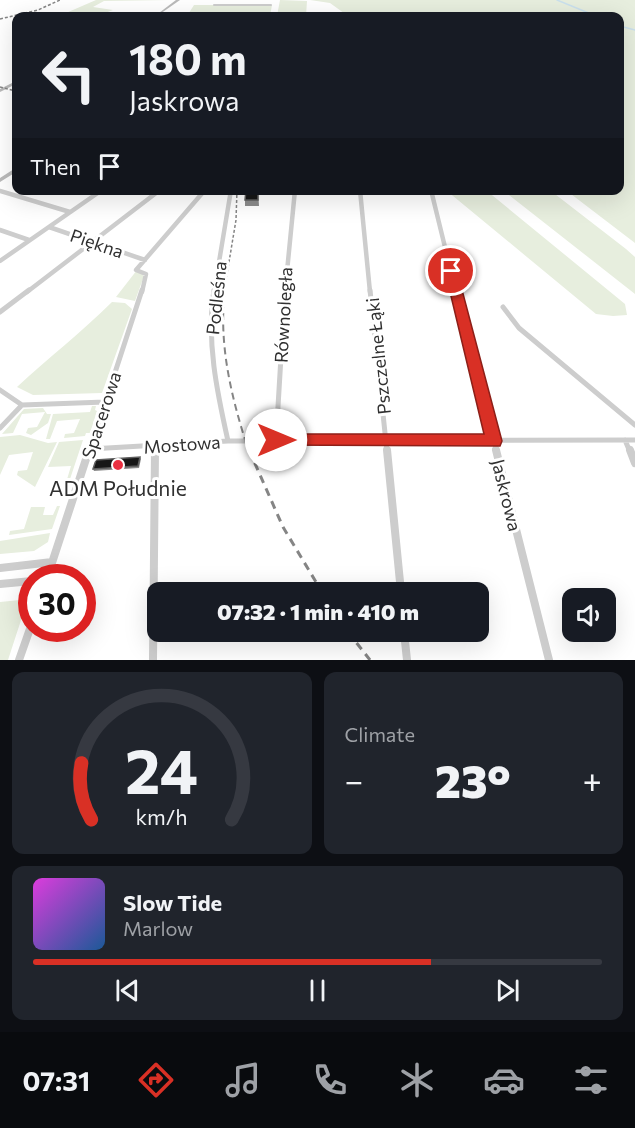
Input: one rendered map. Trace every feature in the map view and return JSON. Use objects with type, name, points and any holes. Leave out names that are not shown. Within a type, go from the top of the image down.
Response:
[{"type":"main road","points":[[162,12],[178,0]]},
{"type":"street","points":[[214,5],[218,0]]},
{"type":"street","points":[[214,5],[271,4]]},
{"type":"street","points":[[16,195],[70,212]]},
{"type":"street","points":[[0,261],[95,195]]},
{"type":"street","points":[[0,312],[154,195]]},
{"type":"street","points":[[145,260],[201,195]]},
{"type":"street","name":"Podleśna","points":[[228,441],[213,373],[210,327],[211,308],[230,195]]},
{"type":"street","name":"Równoległa","points":[[276,440],[287,248],[291,239],[295,195]]},
{"type":"street","name":"Pszczelne Łąki","points":[[361,195],[400,582]]},
{"type":"street","name":"Jaskrowa","points":[[431,195],[549,660]]},
{"type":"street","name":"Piękna","points":[[49,227],[145,260]]},
{"type":"street","points":[[0,230],[29,240]]},
{"type":"street","name":"Spacerowa","points":[[52,562],[146,277],[136,270],[145,260]]},
{"type":"street","points":[[503,307],[519,328],[635,425]]},
{"type":"street","points":[[0,390],[22,405],[105,402]]},
{"type":"street","points":[[0,428],[22,405]]},
{"type":"street","name":"Mostowa","points":[[90,449],[276,440],[635,440]]},
{"type":"street","points":[[625,440],[635,463]]},
{"type":"street","points":[[153,660],[155,445]]},
{"type":"street","points":[[0,568],[52,562]]},
{"type":"street","points":[[0,584],[18,582]]},
{"type":"street","points":[[19,660],[25,642]]},
{"type":"street","points":[[406,642],[407,660]]},
{"type":"green space","points":[[96,0],[171,0],[104,1],[93,7],[113,10],[68,12]]},
{"type":"green space","points":[[280,0],[307,1],[306,12],[278,12]]},
{"type":"green space","points":[[310,0],[635,0],[635,243],[572,195],[624,195],[624,12],[342,12],[330,3]]},
{"type":"green space","points":[[194,5],[272,5],[271,12],[190,12]]},
{"type":"green space","points":[[452,195],[492,195],[625,304],[627,315],[596,314]]},
{"type":"green space","points":[[509,195],[556,195],[626,249],[635,257],[635,294]]},
{"type":"green space","points":[[137,270],[144,276],[135,301],[116,297]]},
{"type":"green space","points":[[112,302],[125,303],[132,309],[102,393],[33,395],[17,387],[89,324]]},
{"type":"green space","points":[[92,406],[96,406],[97,411],[90,433],[86,433],[85,436],[64,438],[65,434],[74,433],[80,419],[57,421],[50,439],[46,439],[53,414],[90,412]]},
{"type":"green space","points":[[43,408],[47,414],[51,414],[48,423],[31,435],[26,433],[28,428],[37,427],[45,412],[22,414],[13,433],[2,434],[24,409]]},
{"type":"green space","points":[[20,435],[48,443],[57,442],[35,487],[17,475],[18,471],[27,470],[33,452],[9,455],[0,475],[0,437]]},
{"type":"green space","points":[[83,440],[68,485],[65,486],[71,466],[48,467],[59,442]]},
{"type":"green space","points":[[57,506],[60,506],[52,529],[9,535],[10,531],[24,529],[31,507],[45,507],[43,515],[53,515]]},
{"type":"green space","points":[[50,533],[48,542],[34,551],[0,554],[0,541]]},
{"type":"green space","points":[[18,600],[18,629],[8,660],[0,660],[0,602]]},
{"type":"building","points":[[246,195],[258,195],[258,200],[245,200]]},
{"type":"building","name":"ADM Południe","points":[[140,457],[138,466],[93,469],[96,460]]},
{"type":"waterway","points":[[557,0],[586,12]]},
{"type":"waterway","points":[[624,27],[635,30]]},
{"type":"railway","points":[[30,12],[60,0]]},
{"type":"railway","points":[[0,19],[12,16]]},
{"type":"railway","points":[[0,87],[12,90]]},
{"type":"railway","points":[[224,292],[236,220],[237,195]]},
{"type":"railway","points":[[225,290],[223,311],[225,352],[232,392],[249,452]]},
{"type":"railway","points":[[249,450],[283,527],[316,582]]},
{"type":"railway","points":[[356,642],[370,660]]},
{"type":"place","name":"ADM Południe","points":[[118,465]]},
{"type":"route","points":[[276,440],[494,441],[451,271]]}]
